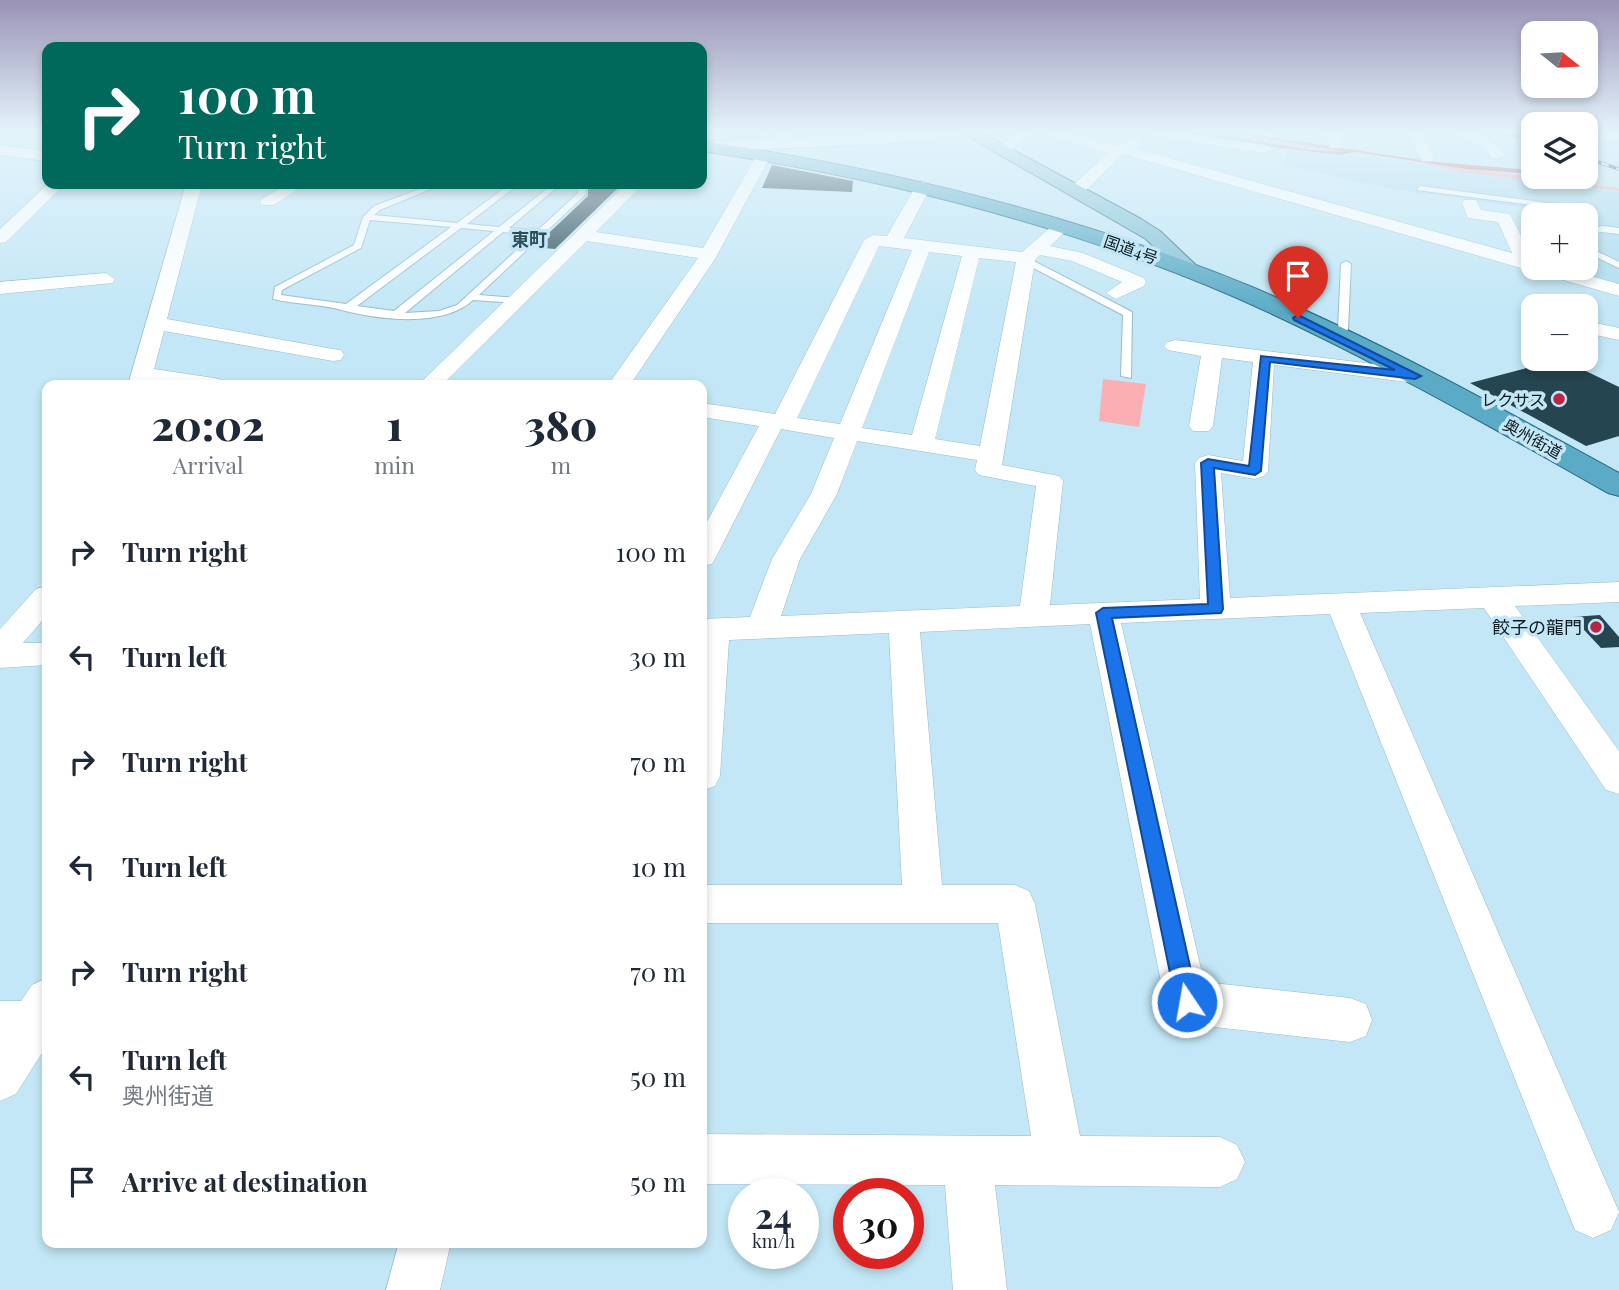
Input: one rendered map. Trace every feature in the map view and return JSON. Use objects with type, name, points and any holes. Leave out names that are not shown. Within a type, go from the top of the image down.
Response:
[{"type":"highway","name":"国道4号","points":[[942,192],[1063,226],[1191,271]]},
{"type":"highway","name":"奥州街道","points":[[1191,271],[1339,337],[1619,486]]},
{"type":"main road","name":"奥州街道","points":[[1078,192],[1153,235],[1191,271]]},
{"type":"street","points":[[0,238],[48,192]]},
{"type":"street","points":[[140,379],[192,192]]},
{"type":"street","points":[[268,202],[284,192]]},
{"type":"street","points":[[434,380],[627,192]]},
{"type":"street","points":[[622,380],[752,192]]},
{"type":"street","points":[[893,242],[920,192]]},
{"type":"street","points":[[1261,192],[1399,233],[1521,262]]},
{"type":"street","points":[[1470,203],[1474,214],[1504,218],[1521,245]]},
{"type":"street","points":[[0,214],[23,216]]},
{"type":"street","points":[[1034,616],[1049,481],[988,470],[1029,256],[1063,226]]},
{"type":"street","points":[[583,235],[709,254]]},
{"type":"street","points":[[707,548],[778,422],[873,240],[972,252],[1077,257],[1137,282],[1116,293]]},
{"type":"street","points":[[761,628],[786,559],[824,494],[922,246]]},
{"type":"street","points":[[922,444],[972,252]]},
{"type":"street","points":[[0,288],[106,279]]},
{"type":"street","points":[[1585,280],[1619,290]]},
{"type":"street","points":[[155,323],[333,355]]},
{"type":"street","points":[[1598,330],[1619,334]]},
{"type":"street","points":[[1175,346],[1415,376]]},
{"type":"street","points":[[1200,426],[1212,352]]},
{"type":"street","points":[[1216,609],[1208,463],[1255,471],[1264,359]]},
{"type":"street","points":[[707,411],[991,455]]},
{"type":"street","points":[[707,654],[708,630],[1619,593]]},
{"type":"street","points":[[1494,599],[1619,779]]},
{"type":"street","points":[[0,649],[42,602]]},
{"type":"street","points":[[1341,604],[1592,1212]]},
{"type":"street","points":[[1103,613],[1187,1002],[1350,1020]]},
{"type":"street","points":[[904,623],[923,904]]},
{"type":"street","points":[[0,656],[42,654]]},
{"type":"street","points":[[707,904],[1015,904],[1060,1161]]},
{"type":"street","points":[[0,1079],[32,1017]]},
{"type":"street","points":[[707,1159],[1220,1162]]},
{"type":"street","points":[[968,1161],[980,1290]]},
{"type":"street","points":[[413,1290],[424,1248]]},
{"type":"lane","points":[[418,192],[377,208],[366,217],[359,246],[278,289],[276,297],[412,317],[440,314],[460,307],[582,192]]},
{"type":"lane","points":[[346,309],[504,192]]},
{"type":"lane","points":[[396,315],[547,192]]},
{"type":"lane","points":[[1451,192],[1534,203]]},
{"type":"lane","points":[[366,217],[540,233]]},
{"type":"lane","points":[[1598,226],[1602,229]]},
{"type":"lane","points":[[1598,230],[1619,231]]},
{"type":"lane","points":[[1598,255],[1619,265]]},
{"type":"lane","points":[[1029,256],[1128,314],[1126,376]]},
{"type":"lane","points":[[1339,337],[1343,329],[1346,264]]},
{"type":"lane","points":[[471,297],[515,302]]},
{"type":"shaded area","points":[[1415,192],[1619,192],[1619,287],[1594,280],[1598,280],[1598,203],[1521,203],[1521,207]]},
{"type":"shaded area","points":[[1103,379],[1146,384],[1139,427],[1099,421]]},
{"type":"building","points":[[588,192],[614,192],[555,249],[534,247],[588,196]]},
{"type":"building","name":"レクサス","points":[[1521,370],[1586,371],[1619,387],[1619,436],[1586,446],[1470,383]]},
{"type":"building","name":"餃子の龍門","points":[[1600,615],[1619,637],[1619,647],[1601,648],[1572,617]]},
{"type":"place","name":"レクサス","points":[[1559,399]]},
{"type":"place","name":"餃子の龍門","points":[[1596,627]]},
{"type":"district","name":"東町","points":[[529,239]]},
{"type":"route","points":[[1187,1002],[1103,613],[1216,609],[1208,463],[1255,471],[1264,359],[1415,376],[1298,318]]}]
